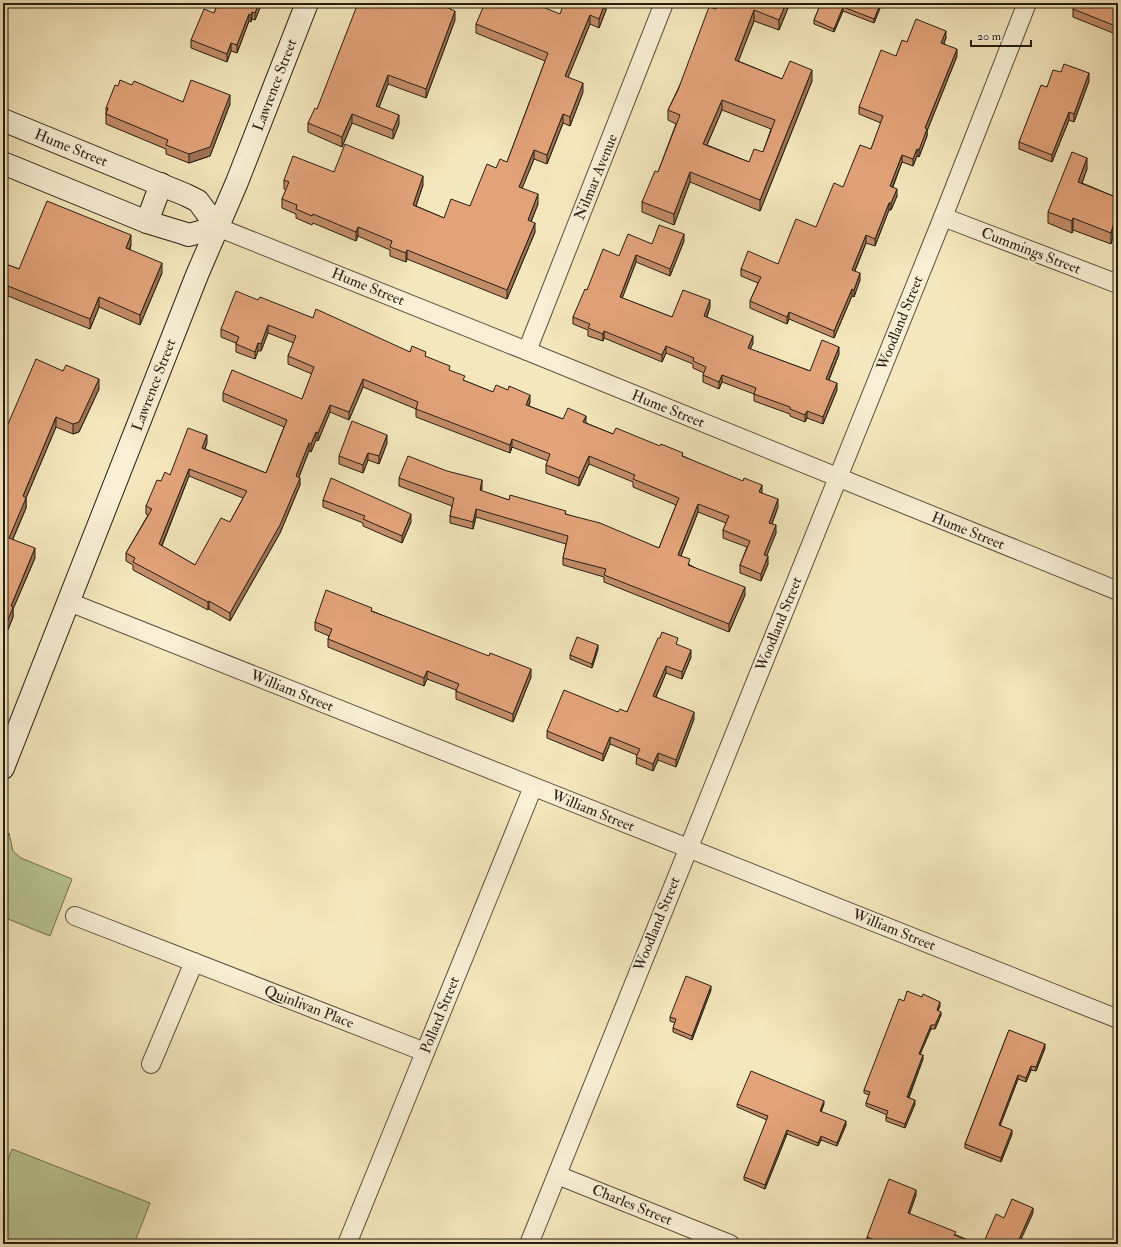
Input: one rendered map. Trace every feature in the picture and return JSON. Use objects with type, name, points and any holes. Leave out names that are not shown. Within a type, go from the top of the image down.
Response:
[{"type":"main road","name":"Lawrence Street","points":[[3,768],[307,3]]},
{"type":"main road","name":"Hume Street","points":[[3,120],[161,184],[198,201],[217,227]]},
{"type":"main road","points":[[3,163],[147,222],[189,235],[217,227]]},
{"type":"main road","points":[[147,222],[161,184]]},
{"type":"street","name":"Nilmar Avenue","points":[[527,351],[664,3]]},
{"type":"street","name":"Woodland Street","points":[[529,1244],[943,217],[1027,3]]},
{"type":"street","name":"Cummings Street","points":[[943,217],[1118,284]]},
{"type":"street","name":"Hume Street","points":[[217,227],[1118,591]]},
{"type":"street","name":"William Street","points":[[69,602],[1118,1019]]},
{"type":"street","name":"Pollard Street","points":[[347,1244],[533,787]]},
{"type":"street","name":"Quinlivan Place","points":[[74,916],[425,1052]]},
{"type":"street","points":[[151,1064],[194,962]]},
{"type":"street","name":"Charles Street","points":[[557,1175],[730,1244]]},
{"type":"green space","points":[[9,833],[13,851],[21,858],[72,879],[50,936],[3,917],[3,848]]},
{"type":"green space","points":[[12,1149],[150,1203],[134,1244],[3,1244],[3,1172]]},
{"type":"building","points":[[218,3],[259,3],[255,13],[252,12],[251,15],[249,14],[237,45],[231,43],[227,54],[191,40],[204,9],[214,13]]},
{"type":"building","points":[[358,3],[437,3],[455,11],[426,89],[388,75],[376,106],[399,115],[393,130],[352,114],[342,137],[308,123],[315,108],[317,109]]},
{"type":"building","points":[[485,3],[533,3],[560,14],[564,3],[605,3],[599,19],[590,15],[565,76],[583,83],[570,117],[563,114],[547,155],[534,150],[519,187],[538,194],[528,220],[535,223],[507,290],[407,250],[406,253],[390,247],[392,241],[358,227],[356,232],[313,214],[312,216],[296,209],[297,205],[282,199],[289,182],[284,180],[293,156],[334,172],[345,144],[423,176],[413,205],[444,218],[451,199],[470,206],[487,164],[496,168],[500,159],[507,162],[548,53],[476,24]]},
{"type":"building","points":[[719,3],[786,3],[779,20],[754,10],[735,60],[782,79],[790,61],[812,70],[760,200],[690,172],[674,214],[642,202],[655,171],[658,172],[680,115],[668,110],[678,90],[709,7],[716,9]],"holes":[[[722,100],[775,120],[763,152],[754,149],[749,162],[703,144]]]},
{"type":"building","points":[[821,3],[881,3],[874,19],[843,7],[834,29],[814,20]]},
{"type":"building","points":[[1075,3],[1118,3],[1118,27],[1073,9]]},
{"type":"building","points":[[916,19],[946,31],[941,43],[957,49],[925,128],[927,129],[919,150],[917,149],[913,159],[902,155],[890,186],[897,189],[891,203],[889,203],[875,239],[866,235],[852,270],[860,273],[854,290],[852,289],[834,331],[789,312],[787,317],[750,301],[761,277],[741,269],[748,251],[778,264],[796,219],[816,227],[834,183],[843,187],[860,145],[871,149],[883,116],[859,107],[881,50],[896,56],[902,40],[907,42]]},
{"type":"building","points":[[1064,64],[1089,73],[1074,114],[1069,112],[1052,155],[1019,142],[1041,85],[1047,87],[1053,70],[1061,72]]},
{"type":"building","points":[[120,80],[132,85],[134,81],[183,102],[191,80],[230,95],[210,147],[189,154],[166,145],[168,140],[106,114],[108,108],[106,108],[115,85],[118,86]]},
{"type":"building","points":[[1072,152],[1087,158],[1078,182],[1118,198],[1118,228],[1113,226],[1111,233],[1073,218],[1072,221],[1048,212]]},
{"type":"building","points":[[47,201],[131,235],[126,248],[162,263],[140,315],[99,297],[90,319],[8,286],[3,298],[3,263],[19,269]]},
{"type":"building","points":[[659,225],[684,234],[670,269],[636,255],[620,297],[672,317],[683,290],[710,300],[704,316],[753,336],[748,348],[810,371],[822,340],[839,347],[826,379],[837,383],[823,417],[807,411],[805,415],[790,409],[790,407],[754,394],[756,388],[722,375],[719,382],[703,375],[706,367],[693,361],[694,358],[666,346],[662,355],[604,331],[603,334],[588,328],[590,324],[573,317],[585,289],[587,290],[603,249],[619,256],[628,234],[652,244]]},
{"type":"building","points":[[236,291],[258,300],[260,297],[313,318],[316,309],[410,352],[412,346],[426,352],[425,356],[450,366],[449,370],[465,376],[463,380],[493,392],[496,385],[508,390],[509,386],[530,395],[526,405],[563,419],[568,408],[586,416],[583,422],[613,434],[616,428],[660,446],[661,444],[683,453],[682,456],[743,481],[744,478],[762,485],[759,492],[778,499],[769,523],[776,525],[764,555],[768,556],[761,574],[740,565],[750,541],[723,530],[729,516],[698,504],[678,555],[690,559],[688,565],[745,587],[729,624],[604,575],[606,569],[563,558],[568,536],[476,509],[473,522],[450,516],[454,498],[399,478],[408,456],[447,471],[482,480],[480,490],[509,500],[510,495],[566,511],[565,514],[600,523],[659,548],[679,498],[633,479],[635,475],[589,456],[579,478],[546,465],[550,454],[512,439],[510,445],[416,409],[418,402],[363,379],[349,412],[330,405],[318,433],[316,432],[311,444],[309,443],[296,476],[300,478],[280,525],[230,613],[133,562],[135,558],[126,553],[152,509],[146,506],[157,480],[161,481],[165,472],[170,475],[188,428],[207,435],[202,448],[266,473],[287,420],[223,393],[232,370],[302,399],[314,367],[288,356],[296,336],[268,325],[261,344],[258,343],[255,352],[236,344],[239,337],[221,329]],"holes":[[[189,469],[247,491],[230,522],[221,518],[195,565],[159,544]]]},
{"type":"building","points":[[36,359],[63,371],[66,365],[99,379],[79,422],[73,424],[56,417],[23,496],[26,498],[9,538],[35,548],[11,606],[13,607],[3,632],[3,422],[8,424]]},
{"type":"building","points":[[352,421],[387,435],[379,456],[368,453],[363,465],[339,456]]},
{"type":"building","points":[[331,478],[411,514],[402,536],[363,519],[365,516],[323,500]]},
{"type":"building","points":[[326,590],[372,608],[371,611],[489,656],[490,653],[531,669],[513,714],[456,691],[459,684],[427,671],[424,678],[328,639],[332,629],[315,622]]},
{"type":"building","points":[[662,632],[678,638],[676,644],[691,650],[682,672],[666,666],[653,696],[694,712],[676,760],[658,753],[653,764],[636,757],[640,749],[610,737],[603,754],[547,731],[564,690],[618,712],[620,709],[627,712],[658,638],[660,638]]},
{"type":"building","points":[[577,637],[598,645],[592,664],[570,655]]},
{"type":"building","points":[[686,976],[711,986],[692,1036],[673,1028],[676,1019],[670,1017]]},
{"type":"building","points":[[907,991],[922,997],[923,994],[940,1002],[937,1010],[941,1012],[935,1025],[931,1025],[919,1054],[923,1055],[907,1097],[915,1100],[905,1124],[886,1117],[888,1111],[866,1103],[870,1092],[864,1090],[899,999],[904,1001]]},
{"type":"building","points":[[1009,1030],[1045,1044],[1036,1067],[1031,1066],[1026,1078],[1018,1075],[999,1125],[1012,1130],[1001,1158],[965,1144]]},
{"type":"building","points":[[751,1071],[824,1101],[820,1111],[846,1121],[837,1143],[821,1136],[818,1143],[787,1130],[765,1185],[744,1177],[768,1116],[737,1104]]},
{"type":"building","points":[[889,1179],[916,1190],[908,1213],[956,1232],[954,1235],[978,1244],[886,1244],[867,1237]]},
{"type":"building","points":[[1012,1199],[1033,1208],[1017,1244],[983,1244],[996,1214],[1004,1218]]}]
